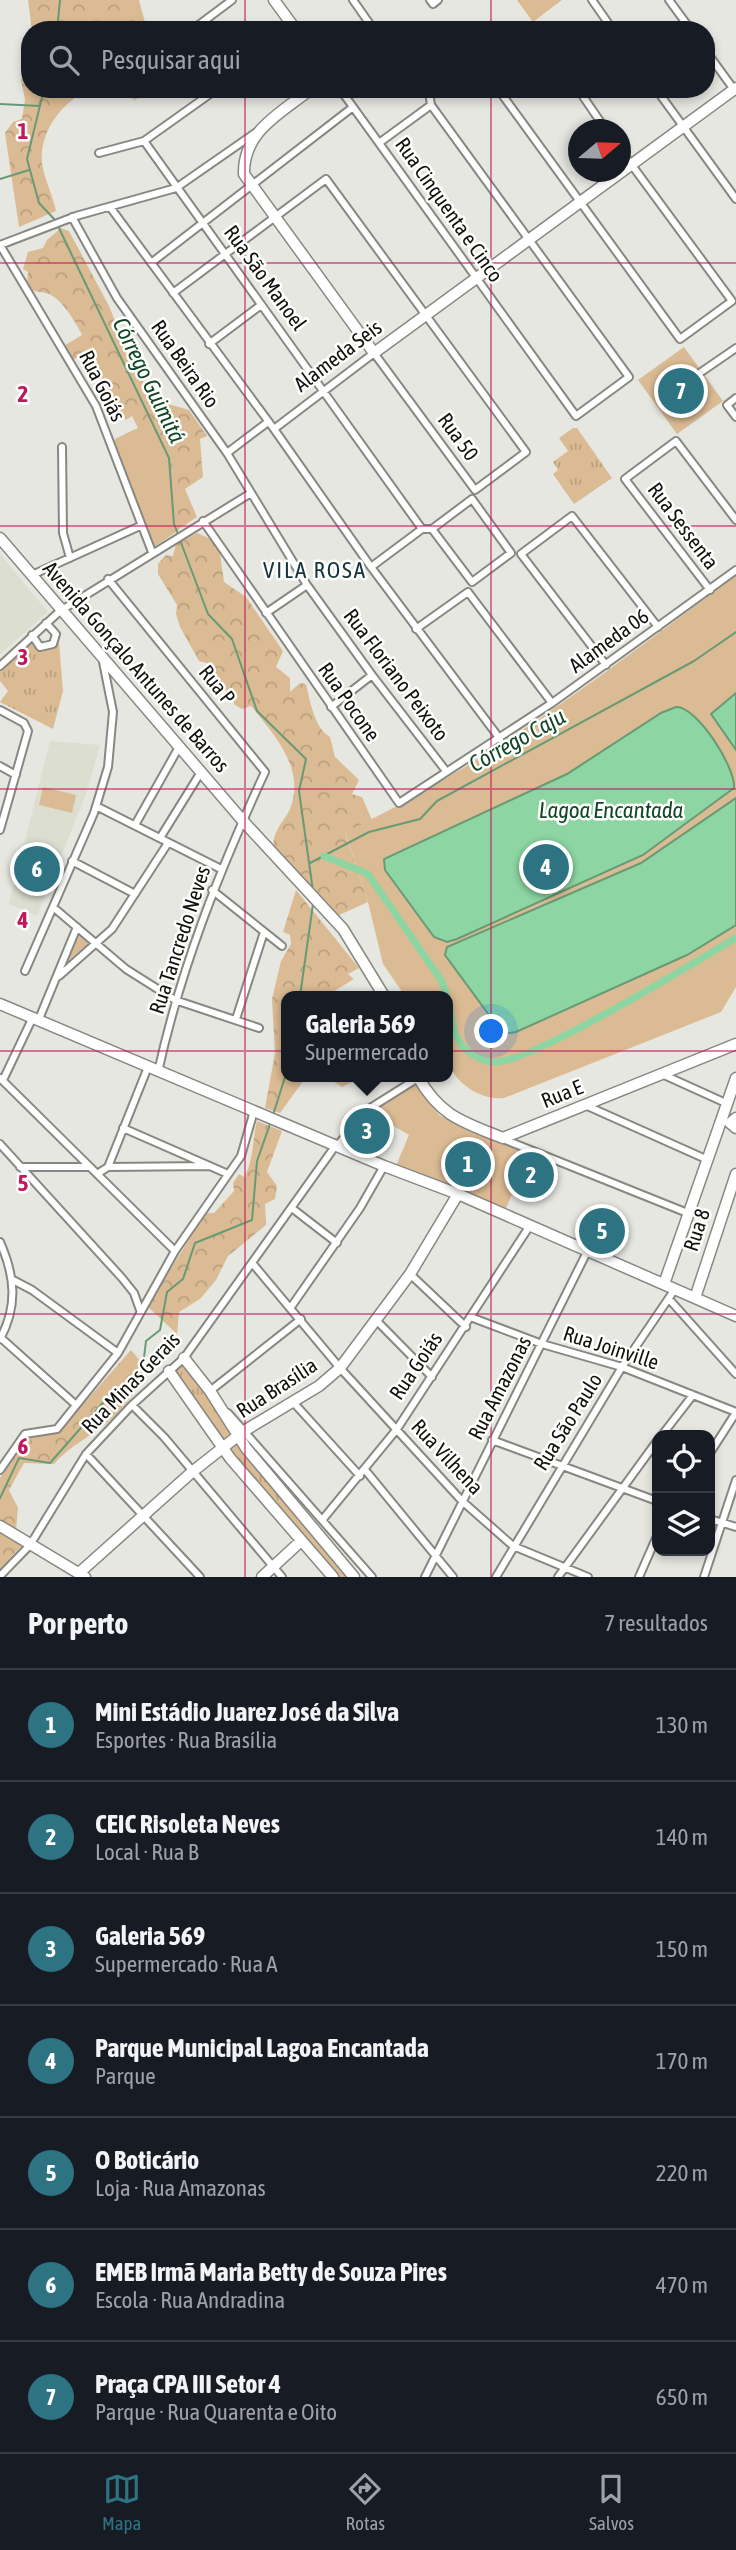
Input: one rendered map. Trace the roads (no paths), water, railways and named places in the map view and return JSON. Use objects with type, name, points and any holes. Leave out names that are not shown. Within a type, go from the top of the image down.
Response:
[{"type":"street","points":[[204,21],[232,0]]},
{"type":"street","points":[[274,0],[289,21]]},
{"type":"street","points":[[353,0],[368,21]]},
{"type":"street","points":[[430,0],[433,4],[438,0]]},
{"type":"street","points":[[592,0],[607,21]]},
{"type":"street","points":[[669,0],[684,21]]},
{"type":"street","points":[[715,63],[735,90]]},
{"type":"street","name":"Alameda Seis","points":[[631,164],[735,90]]},
{"type":"street","points":[[99,153],[144,141],[204,98]]},
{"type":"street","points":[[0,245],[72,217],[176,188],[299,98]]},
{"type":"street","points":[[346,98],[379,143]]},
{"type":"street","points":[[430,98],[431,105],[529,239]]},
{"type":"street","points":[[504,98],[680,339],[734,304],[631,164]]},
{"type":"street","points":[[584,98],[598,119]]},
{"type":"street","points":[[662,98],[736,200]]},
{"type":"street","name":"Rua Cinquenta e Cinco","points":[[431,105],[379,143],[576,416],[629,376],[529,239]]},
{"type":"street","points":[[151,263],[353,107]]},
{"type":"street","points":[[256,132],[243,159],[244,174],[250,187],[373,353]]},
{"type":"street","name":"Rua São Manoel","points":[[144,141],[422,528]]},
{"type":"street","points":[[173,293],[326,179],[426,315]]},
{"type":"street","name":"Alameda Seis","points":[[274,429],[607,182]]},
{"type":"street","points":[[110,206],[274,429],[416,629],[500,739]]},
{"type":"street","name":"Rua Beira Rio","points":[[72,217],[117,298],[228,453],[251,493]]},
{"type":"street","name":"Rua Goiás","points":[[0,245],[96,406],[152,552]]},
{"type":"street","points":[[209,344],[261,305]]},
{"type":"street","name":"Rua 50","points":[[373,353],[475,490],[526,452],[426,315]]},
{"type":"street","points":[[691,379],[736,348]]},
{"type":"street","points":[[736,398],[727,405],[736,417]]},
{"type":"street","points":[[228,453],[268,422]]},
{"type":"street","name":"Rua Sessenta","points":[[710,590],[625,480],[676,441],[736,520]]},
{"type":"street","points":[[62,447],[63,533],[70,558]]},
{"type":"street","points":[[0,666],[60,611],[251,493]]},
{"type":"street","name":"Rua Floriano Peixoto","points":[[251,493],[307,585],[446,771]]},
{"type":"street","points":[[371,567],[422,528],[432,529],[472,499],[510,553],[472,582],[432,529]]},
{"type":"street","points":[[606,665],[521,555],[572,516],[658,628]]},
{"type":"street","name":"Rua Pocone","points":[[203,521],[399,803],[500,739]]},
{"type":"street","points":[[32,575],[140,526]]},
{"type":"street","name":"Avenida Gonçalo Antunes de Barros","points":[[0,538],[103,662],[243,821],[328,911],[360,954],[381,991]]},
{"type":"street","name":"Alameda 06","points":[[500,739],[736,570]]},
{"type":"street","name":"Rua P","points":[[108,579],[265,772],[243,821]]},
{"type":"street","points":[[266,613],[307,585]]},
{"type":"street","points":[[416,629],[468,592],[552,703]]},
{"type":"street","points":[[32,635],[40,646],[53,644],[56,634],[46,623]]},
{"type":"street","points":[[24,971],[96,806],[108,767],[113,712],[103,662]]},
{"type":"street","points":[[331,708],[372,675]]},
{"type":"street","points":[[0,710],[28,728],[1,826]]},
{"type":"street","points":[[135,825],[179,747]]},
{"type":"street","points":[[0,766],[16,775]]},
{"type":"street","points":[[160,838],[201,772]]},
{"type":"street","points":[[96,806],[221,869]]},
{"type":"street","name":"Rua Tancredo Neves","points":[[159,1072],[175,1000],[212,890],[243,821]]},
{"type":"street","points":[[59,976],[112,929],[168,843]]},
{"type":"street","points":[[72,860],[135,894]]},
{"type":"street","points":[[212,890],[282,946]]},
{"type":"street","points":[[53,907],[96,945],[175,1000],[236,1018],[258,1028]]},
{"type":"street","points":[[77,927],[59,976],[1,1079],[175,1251]]},
{"type":"street","points":[[236,1018],[264,932]]},
{"type":"street","points":[[0,1004],[384,1166],[458,1194],[736,1316]]},
{"type":"street","name":"Rua E","points":[[503,1138],[736,1044]]},
{"type":"street","points":[[108,1167],[148,1067]]},
{"type":"street","points":[[664,1074],[728,1104]]},
{"type":"street","points":[[664,1284],[708,1160],[731,1121],[728,1104],[736,1078]]},
{"type":"street","name":"Rua Minas Gerais","points":[[0,1576],[30,1545],[86,1454],[132,1405],[184,1358],[336,1146],[367,1110],[412,1082]]},
{"type":"street","points":[[421,1082],[434,1103],[451,1117],[690,1214]]},
{"type":"street","points":[[585,1105],[708,1160]]},
{"type":"street","points":[[0,1471],[25,1434],[57,1429],[118,1353],[175,1251],[246,1146],[259,1112]]},
{"type":"street","points":[[123,1128],[228,1174]]},
{"type":"street","points":[[0,1144],[122,1278],[134,1293],[140,1310]]},
{"type":"street","points":[[97,1174],[108,1167],[210,1166]]},
{"type":"street","points":[[291,1307],[337,1243],[384,1166]]},
{"type":"street","points":[[20,1167],[90,1167]]},
{"type":"street","name":"Rua 8","points":[[695,1298],[736,1174]]},
{"type":"street","name":"Rua Brasília","points":[[80,1576],[142,1516],[222,1448],[340,1368],[410,1274],[458,1194]]},
{"type":"street","points":[[293,1209],[337,1243]]},
{"type":"street","name":"Rua Goiás","points":[[323,1519],[397,1429],[473,1318],[529,1227]]},
{"type":"street","points":[[0,1242],[4,1263],[13,1280],[13,1301],[1,1338],[76,1405]]},
{"type":"street","name":"Rua Amazonas","points":[[425,1577],[587,1252]]},
{"type":"street","name":"Rua Vilhena","points":[[253,1264],[340,1368],[462,1501],[513,1546],[588,1577]]},
{"type":"street","points":[[410,1274],[466,1327]]},
{"type":"street","points":[[13,1280],[32,1290],[118,1353]]},
{"type":"street","name":"Rua São Paulo","points":[[496,1577],[622,1367],[675,1289]]},
{"type":"street","points":[[669,1299],[736,1374]]},
{"type":"street","name":"Rua Joinville","points":[[473,1318],[542,1344],[622,1367],[735,1413]]},
{"type":"street","points":[[210,1391],[301,1319]]},
{"type":"street","points":[[376,1320],[432,1377]]},
{"type":"street","points":[[184,1358],[296,1511],[354,1577]]},
{"type":"street","points":[[169,1371],[222,1448],[333,1577]]},
{"type":"street","points":[[666,1430],[692,1395]]},
{"type":"street","points":[[293,1402],[363,1473],[453,1577]]},
{"type":"street","points":[[132,1405],[282,1577]]},
{"type":"street","points":[[715,1445],[735,1413]]},
{"type":"street","points":[[241,1434],[323,1519],[372,1577]]},
{"type":"street","points":[[492,1440],[560,1468],[652,1499]]},
{"type":"street","points":[[558,1577],[652,1448]]},
{"type":"street","points":[[86,1454],[200,1577]]},
{"type":"street","points":[[704,1577],[736,1480]]},
{"type":"street","points":[[715,1520],[736,1527]]},
{"type":"street","points":[[3,1528],[80,1576]]},
{"type":"street","points":[[262,1577],[301,1541]]},
{"type":"street","points":[[639,1577],[652,1547]]},
{"type":"water","points":[[736,693],[736,750],[711,714]]},
{"type":"water","name":"Lagoa Encantada","points":[[676,707],[685,709],[694,716],[714,740],[729,767],[734,788],[643,855],[457,939],[447,942],[434,937],[385,870],[384,859],[567,774],[661,713]]},
{"type":"water","name":"Lagoa Encantada","points":[[736,798],[736,925],[687,955],[516,1032],[503,1034],[445,955],[447,947],[641,863]]},
{"type":"waterway","name":"Córrego Guimitá","points":[[58,21],[60,0]]},
{"type":"waterway","name":"Córrego Guimitá","points":[[42,98],[27,159],[39,203],[56,221]]},
{"type":"waterway","points":[[0,104],[40,106]]},
{"type":"waterway","points":[[0,179],[29,170]]},
{"type":"waterway","name":"Córrego Guimitá","points":[[58,226],[169,458],[174,524],[178,534]]},
{"type":"waterway","name":"Córrego Guimitá","points":[[180,540],[208,614],[232,639],[257,711],[306,759],[299,791],[313,891]]},
{"type":"waterway","name":"Córrego Caju","points":[[310,863],[369,832],[420,819],[437,801],[694,661],[736,632]]},
{"type":"waterway","points":[[324,856],[368,874],[441,980],[445,991]]},
{"type":"waterway","name":"Córrego Guimitá","points":[[301,991],[313,904]]},
{"type":"waterway","points":[[453,1026],[464,1048],[480,1059],[493,1062],[512,1058],[575,1030],[736,938]]},
{"type":"waterway","name":"Córrego Guimitá","points":[[273,1115],[283,1082]]},
{"type":"waterway","name":"Córrego Guimitá","points":[[0,1498],[19,1458],[50,1463],[108,1397],[142,1374],[146,1341],[160,1330],[167,1292],[183,1279],[195,1243],[252,1220],[257,1161],[270,1124]]},
{"type":"place","name":"Praça CPA III Setor 4","points":[[681,391]]},
{"type":"place","name":"Parque Municipal Lagoa Encantada","points":[[546,867]]},
{"type":"place","name":"EMEB Irmã Maria Betty de Souza Pires","points":[[37,869]]},
{"type":"place","name":"Galeria 569","points":[[367,1131]]},
{"type":"place","name":"Mini Estádio Juarez José da Silva","points":[[468,1164]]},
{"type":"place","name":"CEIC Risoleta Neves","points":[[531,1175]]},
{"type":"place","name":"O Boticário","points":[[602,1231]]},
{"type":"district","name":"VILA ROSA","points":[[315,570]]}]
